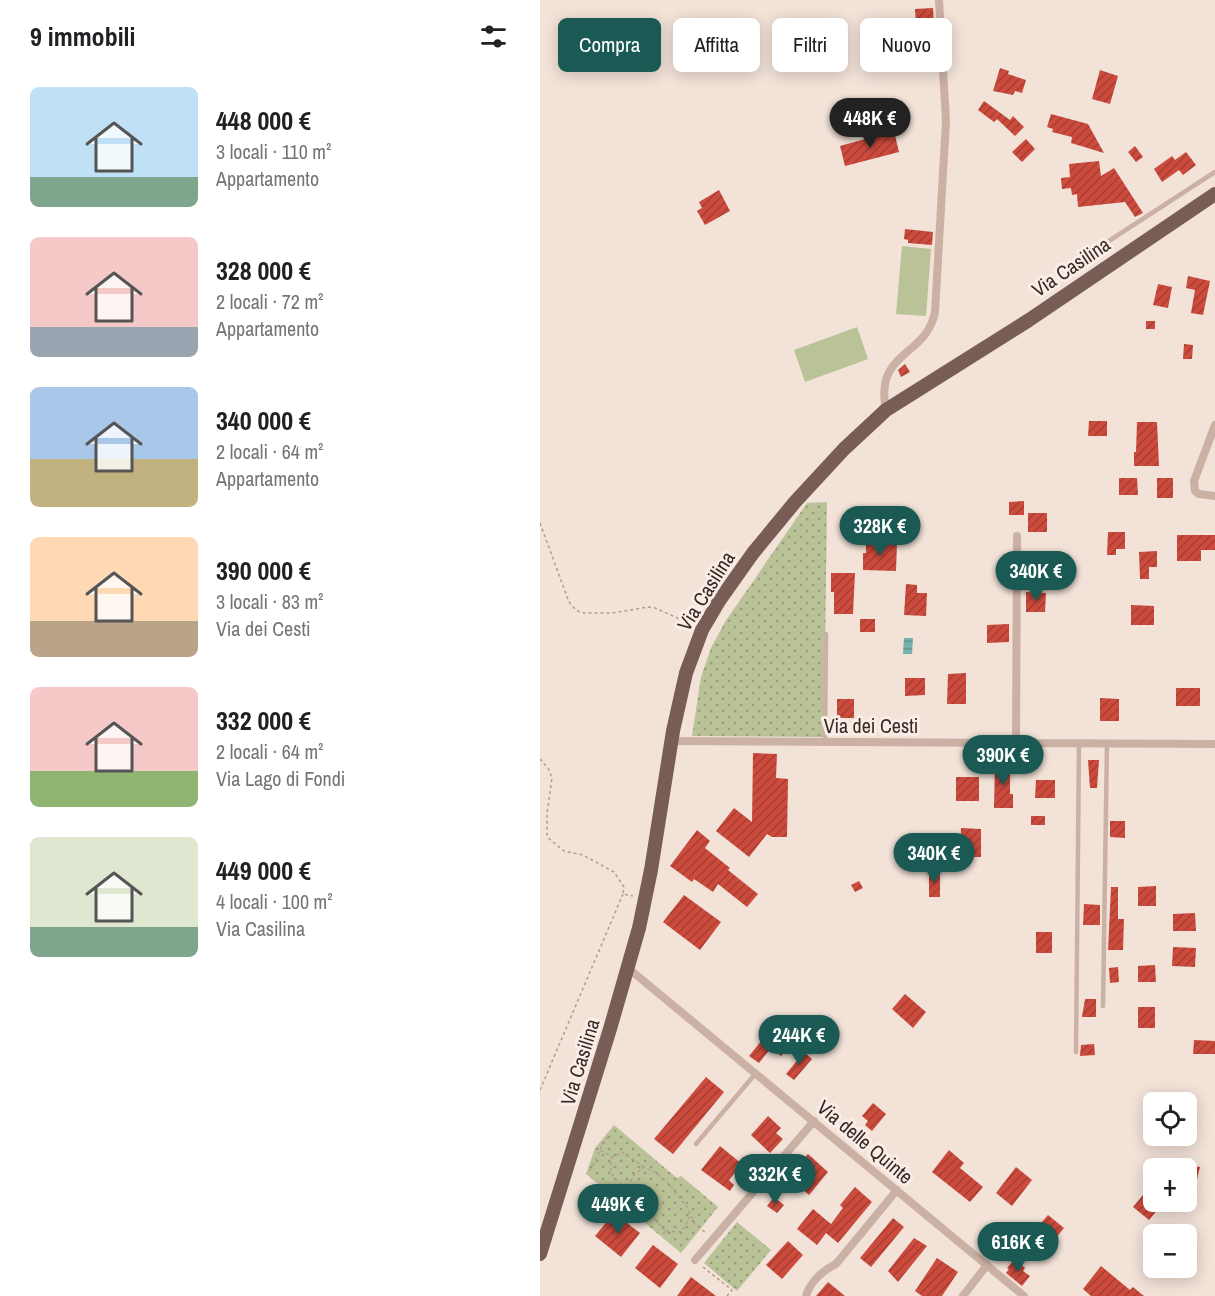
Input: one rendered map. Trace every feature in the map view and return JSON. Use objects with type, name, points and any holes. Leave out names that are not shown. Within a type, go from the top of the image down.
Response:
[{"type":"main road","name":"Via Casilina","points":[[540,1254],[628,968],[645,899],[680,696],[693,651],[718,601],[761,543],[809,486],[851,441],[886,410],[1029,320],[1215,194]]},
{"type":"street","points":[[886,410],[884,390],[890,370],[896,361],[926,336],[931,328],[935,312],[946,121],[939,0]]},
{"type":"street","points":[[1215,425],[1194,481],[1194,487],[1199,494],[1215,496]]},
{"type":"street","points":[[1016,742],[1017,536]]},
{"type":"street","name":"Via dei Cesti","points":[[671,741],[1215,744]]},
{"type":"street","name":"Via delle Quinte","points":[[628,968],[1024,1296]]},
{"type":"street","points":[[695,1260],[814,1121]]},
{"type":"street","points":[[806,1296],[808,1290],[825,1269],[836,1264],[897,1191]]},
{"type":"street","points":[[963,1296],[987,1265]]},
{"type":"lane","points":[[1095,250],[1215,172]]},
{"type":"lane","points":[[825,742],[826,634]]},
{"type":"lane","points":[[1076,1053],[1079,742]]},
{"type":"lane","points":[[1103,1006],[1107,742]]},
{"type":"lane","points":[[696,1144],[756,1074]]},
{"type":"path","points":[[540,524],[569,602],[576,610],[582,613],[613,613],[648,607],[661,610],[691,624]]},
{"type":"path","points":[[540,759],[548,768],[552,778],[546,814],[547,837],[564,851],[583,855],[614,872],[624,887],[540,1090]]},
{"type":"path","points":[[622,894],[645,899]]},
{"type":"path","points":[[590,1171],[610,1134]]},
{"type":"path","points":[[600,1150],[613,1157]]},
{"type":"path","points":[[690,1215],[683,1229],[675,1233],[666,1231],[658,1221],[638,1207],[626,1189],[615,1179],[610,1163],[613,1157],[622,1152],[655,1172],[669,1184],[701,1229]]},
{"type":"path","points":[[626,1189],[634,1175],[644,1167]]},
{"type":"path","points":[[663,1234],[666,1231]]},
{"type":"path","points":[[695,1260],[732,1290],[727,1296]]},
{"type":"green space","points":[[902,246],[931,249],[926,316],[896,314]]},
{"type":"green space","points":[[857,327],[868,359],[805,382],[794,350]]},
{"type":"green space","points":[[827,502],[823,737],[692,736],[701,677],[711,648],[725,622],[807,503]]},
{"type":"green space","points":[[614,1125],[677,1178],[681,1176],[718,1207],[681,1253],[586,1174],[595,1148]]},
{"type":"green space","points":[[737,1222],[771,1250],[737,1291],[704,1263]]},
{"type":"water","points":[[904,638],[913,638],[912,654],[903,654]]},
{"type":"building","points":[[933,8],[934,18],[916,18],[915,9]]},
{"type":"building","points":[[1000,68],[1009,71],[1008,74],[1026,80],[1022,93],[1015,91],[1013,95],[993,91]]},
{"type":"building","points":[[1100,70],[1118,76],[1110,104],[1092,99]]},
{"type":"building","points":[[984,101],[1010,120],[1013,116],[1024,127],[1015,136],[997,119],[994,122],[978,110]]},
{"type":"building","points":[[1051,114],[1088,124],[1104,153],[1071,143],[1072,137],[1052,132],[1053,129],[1047,127]]},
{"type":"building","points":[[894,131],[899,152],[845,166],[840,146]]},
{"type":"building","points":[[1026,139],[1035,149],[1022,162],[1012,152]]},
{"type":"building","points":[[1135,146],[1143,157],[1136,162],[1128,152]]},
{"type":"building","points":[[1186,152],[1196,165],[1183,175],[1179,170],[1162,182],[1154,169],[1172,156],[1175,160]]},
{"type":"building","points":[[1099,161],[1101,176],[1114,168],[1143,213],[1135,217],[1125,202],[1078,207],[1077,194],[1072,195],[1071,188],[1062,189],[1061,178],[1070,177],[1069,164]]},
{"type":"building","points":[[719,190],[730,211],[705,225],[697,211],[702,208],[699,202]]},
{"type":"building","points":[[905,229],[933,232],[932,245],[908,243],[908,240],[904,239]]},
{"type":"building","points":[[1188,276],[1210,281],[1203,315],[1191,313],[1195,290],[1186,288]]},
{"type":"building","points":[[1158,284],[1172,287],[1168,308],[1153,305]]},
{"type":"building","points":[[1146,321],[1155,321],[1155,329],[1146,329]]},
{"type":"building","points":[[1184,344],[1193,345],[1192,359],[1183,359]]},
{"type":"building","points":[[905,364],[910,372],[901,377],[898,370]]},
{"type":"building","points":[[1089,421],[1107,421],[1107,436],[1088,436]]},
{"type":"building","points":[[1137,422],[1157,422],[1159,466],[1134,466]]},
{"type":"building","points":[[1119,478],[1137,478],[1138,495],[1119,495]]},
{"type":"building","points":[[1157,478],[1173,478],[1173,498],[1157,498]]},
{"type":"building","points":[[1024,501],[1024,515],[1009,515],[1009,502]]},
{"type":"building","points":[[885,506],[885,524],[869,524],[869,507]]},
{"type":"building","points":[[1028,513],[1047,513],[1047,532],[1028,532]]},
{"type":"building","points":[[1108,532],[1125,532],[1125,549],[1116,549],[1116,555],[1107,555]]},
{"type":"building","points":[[1177,535],[1215,535],[1215,550],[1201,550],[1201,561],[1177,561]]},
{"type":"building","points":[[866,543],[897,543],[896,571],[863,570],[863,553],[866,553]]},
{"type":"building","points":[[1157,551],[1157,567],[1149,567],[1149,579],[1140,579],[1139,552]]},
{"type":"building","points":[[831,573],[855,573],[853,614],[834,614]]},
{"type":"building","points":[[906,584],[917,585],[917,593],[927,593],[926,616],[904,615]]},
{"type":"building","points":[[1026,592],[1046,593],[1045,612],[1026,612]]},
{"type":"building","points":[[1131,605],[1154,606],[1154,625],[1131,625]]},
{"type":"building","points":[[860,619],[875,619],[875,632],[860,632]]},
{"type":"building","points":[[1009,624],[1009,642],[987,643],[987,625]]},
{"type":"building","points":[[966,673],[966,704],[947,704],[948,674]]},
{"type":"building","points":[[905,678],[925,678],[925,695],[905,696]]},
{"type":"building","points":[[1176,688],[1200,688],[1200,706],[1176,706]]},
{"type":"building","points":[[1100,698],[1119,699],[1119,721],[1100,721]]},
{"type":"building","points":[[837,699],[854,699],[854,718],[837,718]]},
{"type":"building","points":[[753,753],[777,754],[776,778],[788,779],[787,837],[772,837],[767,834],[749,857],[716,831],[734,808],[752,822]]},
{"type":"building","points":[[1088,760],[1099,760],[1097,788],[1090,788]]},
{"type":"building","points":[[995,762],[1010,762],[1010,794],[1013,794],[1013,808],[994,808]]},
{"type":"building","points":[[956,777],[979,777],[979,801],[956,801]]},
{"type":"building","points":[[1036,780],[1055,780],[1055,798],[1035,798]]},
{"type":"building","points":[[1031,816],[1045,816],[1045,825],[1031,825]]},
{"type":"building","points":[[1110,821],[1125,821],[1125,838],[1110,837]]},
{"type":"building","points":[[961,828],[981,829],[981,857],[960,857]]},
{"type":"building","points":[[697,830],[710,841],[705,848],[758,894],[747,907],[718,884],[713,892],[694,879],[692,882],[670,866]]},
{"type":"building","points":[[929,870],[940,870],[940,897],[929,897]]},
{"type":"building","points":[[859,881],[863,888],[855,892],[851,885]]},
{"type":"building","points":[[1156,886],[1156,906],[1138,906],[1138,887]]},
{"type":"building","points":[[1111,887],[1118,887],[1118,919],[1124,919],[1123,950],[1108,950]]},
{"type":"building","points":[[684,895],[721,922],[700,950],[663,922]]},
{"type":"building","points":[[1084,904],[1100,905],[1100,925],[1083,925]]},
{"type":"building","points":[[1195,913],[1196,931],[1173,931],[1173,914]]},
{"type":"building","points":[[1036,932],[1052,932],[1052,953],[1036,953]]},
{"type":"building","points":[[1173,947],[1196,948],[1195,967],[1172,966]]},
{"type":"building","points":[[1155,965],[1156,982],[1138,982],[1138,966]]},
{"type":"building","points":[[1118,967],[1119,982],[1110,983],[1109,968]]},
{"type":"building","points":[[905,994],[926,1012],[913,1028],[892,1009]]},
{"type":"building","points":[[1085,999],[1096,999],[1096,1017],[1082,1017]]},
{"type":"building","points":[[1138,1007],[1155,1007],[1155,1028],[1138,1028]]},
{"type":"building","points":[[774,1025],[793,1042],[781,1056],[771,1048],[759,1063],[749,1056]]},
{"type":"building","points":[[1194,1040],[1215,1041],[1215,1054],[1193,1054]]},
{"type":"building","points":[[1094,1044],[1095,1055],[1080,1056],[1081,1045]]},
{"type":"building","points":[[804,1052],[812,1059],[794,1080],[786,1074]]},
{"type":"building","points":[[706,1077],[724,1092],[673,1154],[654,1139]]},
{"type":"building","points":[[873,1103],[886,1114],[872,1131],[865,1125],[868,1121],[862,1116]]},
{"type":"building","points":[[768,1116],[781,1128],[776,1133],[783,1139],[770,1153],[751,1135]]},
{"type":"building","points":[[720,1146],[742,1164],[729,1180],[734,1185],[730,1191],[701,1170]]},
{"type":"building","points":[[949,1150],[964,1163],[960,1168],[983,1187],[970,1202],[932,1172]]},
{"type":"building","points":[[808,1154],[828,1172],[809,1195],[788,1177]]},
{"type":"building","points":[[1016,1167],[1032,1180],[1012,1206],[996,1193]]},
{"type":"building","points":[[855,1187],[872,1202],[838,1243],[826,1233],[817,1245],[797,1229],[813,1209],[831,1224],[843,1208],[840,1205]]},
{"type":"building","points":[[1143,1195],[1143,1212],[1156,1212],[1149,1220],[1133,1207]]},
{"type":"building","points":[[774,1197],[784,1205],[777,1213],[767,1206]]},
{"type":"building","points":[[614,1213],[640,1233],[621,1257],[595,1236]]},
{"type":"building","points":[[1048,1215],[1064,1228],[1051,1244],[1035,1230]]},
{"type":"building","points":[[893,1218],[904,1227],[871,1267],[860,1258]]},
{"type":"building","points":[[914,1238],[927,1246],[898,1282],[888,1271]]},
{"type":"building","points":[[788,1241],[803,1255],[782,1279],[766,1265]]},
{"type":"building","points":[[653,1245],[678,1264],[660,1288],[635,1268]]},
{"type":"building","points":[[937,1258],[958,1272],[942,1296],[922,1296],[915,1291]]},
{"type":"building","points":[[1015,1259],[1025,1268],[1023,1271],[1030,1276],[1022,1286],[1006,1273],[1009,1269],[1007,1268]]},
{"type":"building","points":[[1101,1266],[1130,1290],[1133,1287],[1144,1296],[1091,1296],[1083,1289]]},
{"type":"building","points":[[691,1277],[716,1296],[677,1296]]},
{"type":"building","points":[[828,1282],[845,1296],[816,1296]]}]
